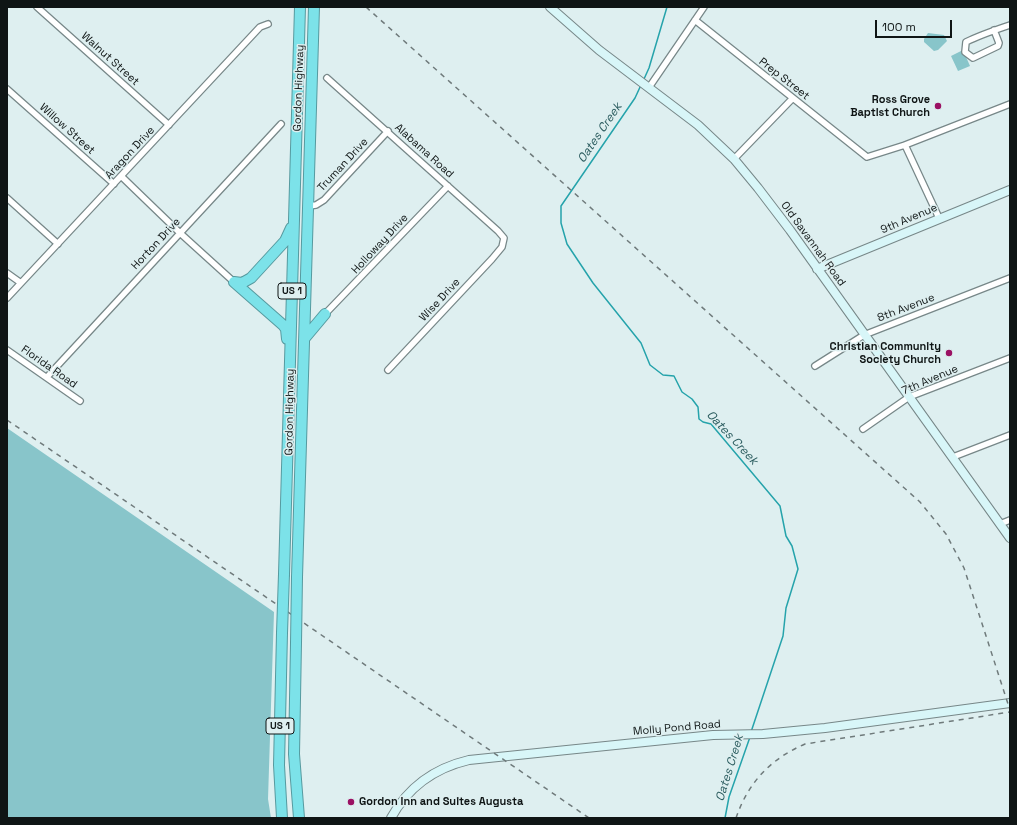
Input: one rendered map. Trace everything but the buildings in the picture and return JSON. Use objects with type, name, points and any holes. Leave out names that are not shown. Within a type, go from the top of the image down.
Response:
[{"type":"highway","name":"Gordon Highway","points":[[282,818],[279,765],[300,7]]},
{"type":"highway","name":"Gordon Highway","points":[[299,818],[294,754],[297,577],[314,8]]},
{"type":"highway","points":[[234,282],[242,284],[251,278],[285,241],[294,220]]},
{"type":"highway","points":[[234,282],[283,325],[286,329],[290,349]]},
{"type":"highway","points":[[304,303],[314,316],[325,314]]},
{"type":"highway","points":[[304,339],[325,314]]},
{"type":"street","name":"Walnut Street","points":[[37,7],[169,125]]},
{"type":"street","name":"Old Savannah Road","points":[[550,7],[599,50],[698,125],[734,159],[758,188],[817,269],[1010,538]]},
{"type":"street","points":[[644,83],[704,7]]},
{"type":"street","name":"Prep Street","points":[[695,20],[792,99],[838,133],[861,154],[867,157],[905,145]]},
{"type":"street","name":"Aragon Drive","points":[[7,298],[260,27],[268,24]]},
{"type":"street","points":[[994,30],[999,43],[998,46],[973,58],[965,52],[966,42],[994,30],[1010,25]]},
{"type":"street","name":"Alabama Road","points":[[327,78],[498,231],[504,241]]},
{"type":"street","name":"Willow Street","points":[[7,89],[114,184]]},
{"type":"street","points":[[734,159],[792,99]]},
{"type":"street","points":[[939,218],[905,145],[1010,104]]},
{"type":"street","name":"Horton Drive","points":[[47,378],[281,124]]},
{"type":"street","name":"Truman Drive","points":[[309,206],[316,205],[324,200],[388,131]]},
{"type":"street","points":[[121,176],[180,233],[234,282]]},
{"type":"street","name":"Holloway Drive","points":[[325,314],[448,186]]},
{"type":"street","name":"9th Avenue","points":[[817,269],[1010,190]]},
{"type":"street","points":[[7,198],[58,244]]},
{"type":"street","name":"Wise Drive","points":[[388,370],[492,259],[504,241]]},
{"type":"street","points":[[7,273],[21,283]]},
{"type":"street","name":"8th Avenue","points":[[814,366],[864,334],[1010,278]]},
{"type":"street","name":"Florida Road","points":[[7,350],[80,401]]},
{"type":"street","name":"7th Avenue","points":[[863,429],[909,397],[1010,358]]},
{"type":"street","points":[[953,457],[1010,435]]},
{"type":"street","points":[[1000,524],[1010,520]]},
{"type":"street","name":"Molly Pond Road","points":[[392,818],[406,795],[422,781],[442,768],[459,762],[498,756],[713,735],[763,734],[826,728],[1010,703]]},
{"type":"shaded area","points":[[928,33],[944,35],[947,41],[938,50],[934,51],[924,42],[924,39]]},
{"type":"shaded area","points":[[963,50],[970,66],[958,71],[951,56]]},
{"type":"shaded area","points":[[7,428],[274,612],[268,799],[271,818],[7,818]]},
{"type":"waterway","name":"Oates Creek","points":[[644,79],[649,68],[667,7]]},
{"type":"waterway","name":"Oates Creek","points":[[641,85],[635,98],[561,206],[561,223],[567,244],[593,283],[641,343],[650,365],[663,375],[674,376],[682,392],[692,399],[698,407],[699,419],[703,422],[711,424],[780,506],[786,536],[792,546],[798,569],[786,608],[783,636],[751,732]]},
{"type":"waterway","name":"Oates Creek","points":[[725,818],[729,797],[750,737]]},
{"type":"railway","points":[[366,7],[920,502],[946,534],[964,568],[1010,710]]},
{"type":"railway","points":[[7,420],[589,818]]},
{"type":"railway","points":[[736,818],[747,794],[762,774],[781,757],[805,744],[1010,712]]},
{"type":"place","name":"Ross Grove Baptist Church","points":[[938,106]]},
{"type":"place","name":"Christian Community Society Church","points":[[949,353]]},
{"type":"place","name":"Gordon Inn and Suites Augusta","points":[[351,802]]}]
